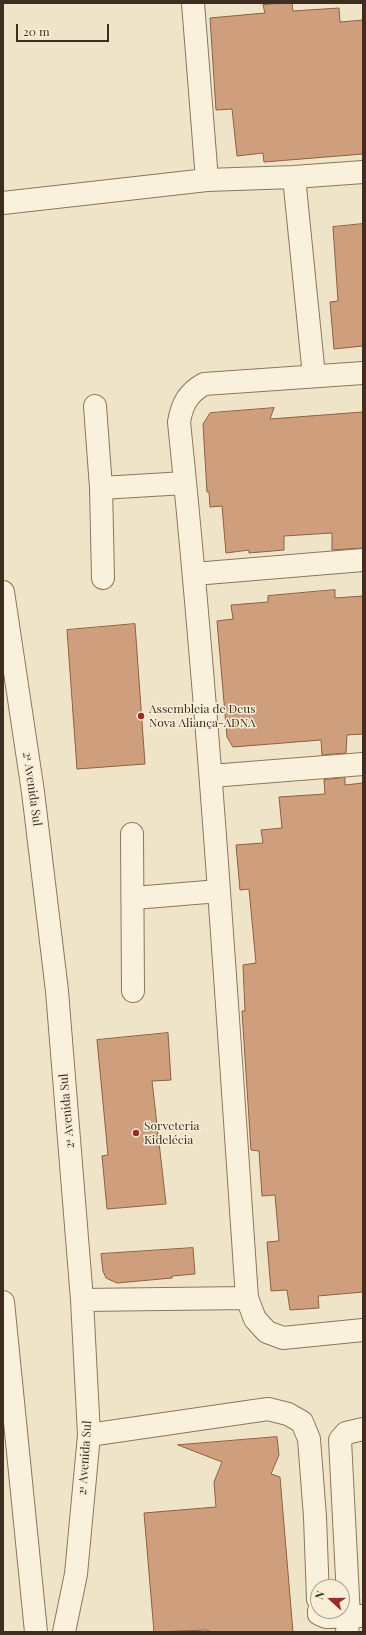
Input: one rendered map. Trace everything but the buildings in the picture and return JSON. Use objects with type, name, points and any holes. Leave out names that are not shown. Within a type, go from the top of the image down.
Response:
[{"type":"street","points":[[193,3],[207,180]]},
{"type":"street","points":[[3,203],[207,180],[363,172]]},
{"type":"street","points":[[294,176],[314,376]]},
{"type":"street","points":[[363,373],[204,384],[195,389],[187,397],[181,409],[179,422],[194,574],[211,776],[247,1298],[255,1319],[268,1332],[283,1338],[363,1330]]},
{"type":"street","points":[[95,406],[102,488],[103,578]]},
{"type":"street","points":[[102,488],[185,483]]},
{"type":"street","points":[[194,574],[363,560]]},
{"type":"street","name":"2ᵃ Avenida Sul","points":[[3,592],[33,792],[57,991],[82,1300],[89,1435],[76,1574],[64,1632]]},
{"type":"street","points":[[211,776],[363,764]]},
{"type":"street","points":[[132,834],[134,898],[133,991]]},
{"type":"street","points":[[134,898],[219,891]]},
{"type":"street","points":[[82,1300],[247,1298]]},
{"type":"street","points":[[3,1302],[36,1632]]},
{"type":"street","points":[[89,1435],[268,1409],[288,1414],[302,1422],[309,1439],[315,1518],[317,1579]]},
{"type":"street","points":[[337,1619],[353,1622],[340,1440],[346,1434],[363,1429]]},
{"type":"place","name":"Assembleia de Deus Nova Aliança-ADNA","points":[[141,716]]},
{"type":"place","name":"Sorveteria Kidelécia","points":[[136,1133]]}]
